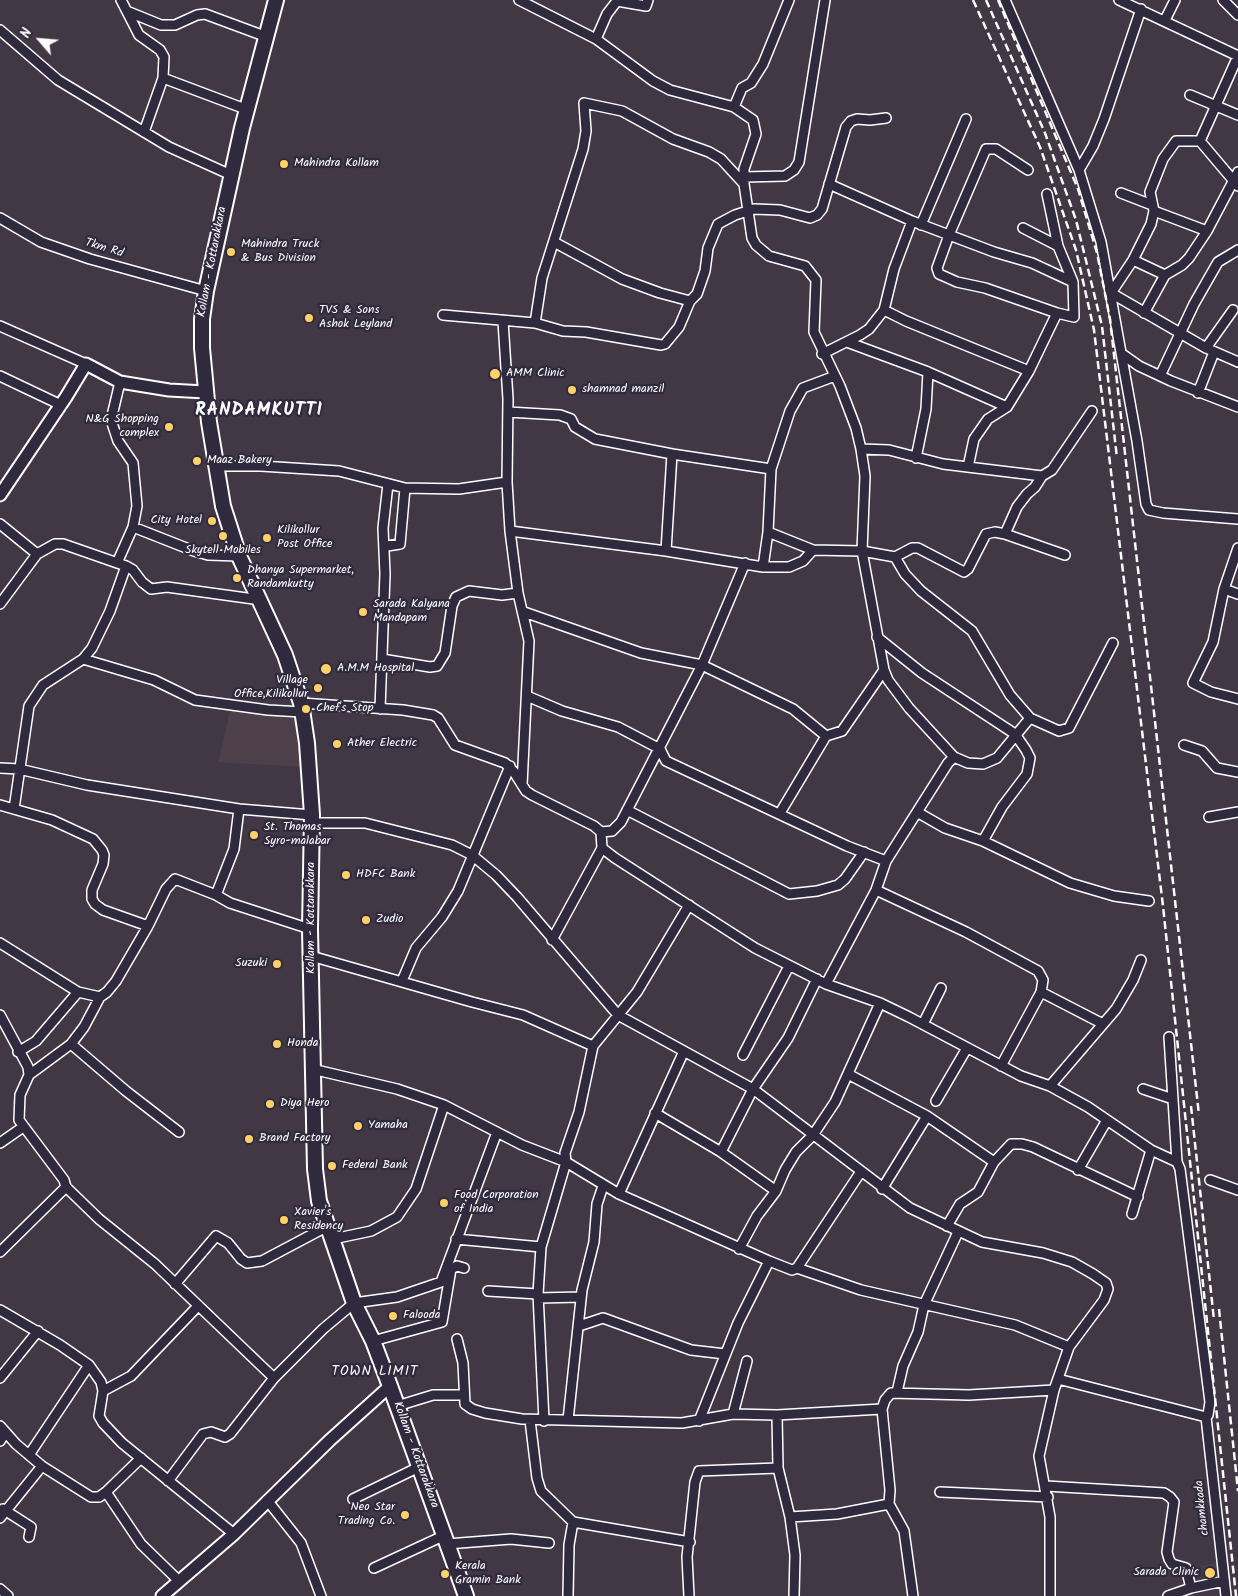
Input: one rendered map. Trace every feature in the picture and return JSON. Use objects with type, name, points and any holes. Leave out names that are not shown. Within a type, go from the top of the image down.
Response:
[{"type":"main road","name":"Kollam - Kottarakkara","points":[[276,0],[231,175],[206,291],[202,339],[206,392],[215,466],[223,506],[239,556],[286,655],[301,708],[310,779],[312,819],[310,929],[316,1184],[354,1303],[373,1341],[466,1596]]},
{"type":"street","points":[[121,0],[129,12],[139,35],[160,50],[164,57],[163,78],[144,132]]},
{"type":"street","points":[[519,0],[596,39],[670,90],[734,107],[753,120],[756,128],[744,180],[748,211],[756,246],[769,256],[805,266],[816,280],[814,332],[822,354],[835,376],[852,414],[861,449],[865,476],[862,551],[884,670],[888,680],[909,708],[954,757],[968,763],[983,764],[997,758],[1030,718]]},
{"type":"street","points":[[596,39],[607,14],[617,1],[646,6],[648,0]]},
{"type":"street","points":[[734,107],[742,88],[751,83],[763,64],[789,0]]},
{"type":"street","points":[[535,323],[542,278],[583,149],[586,131],[584,103],[622,111],[673,139],[709,152],[744,180],[785,176],[794,170],[799,162],[825,0]]},
{"type":"street","points":[[1005,0],[1079,170],[1101,242],[1122,354],[1146,504],[1149,510],[1238,519]]},
{"type":"street","points":[[1119,0],[1166,20],[1238,56],[1200,141]]},
{"type":"street","points":[[1166,20],[1175,0]]},
{"type":"street","points":[[1223,0],[1238,14]]},
{"type":"street","points":[[1079,170],[1093,146],[1104,119],[1141,9]]},
{"type":"street","points":[[129,12],[162,25],[175,25],[197,15],[206,14],[267,37]]},
{"type":"street","points":[[0,30],[58,80],[169,147],[231,175]]},
{"type":"street","points":[[163,78],[248,110]]},
{"type":"street","points":[[1190,95],[1238,115]]},
{"type":"street","points":[[443,315],[535,323],[563,331],[613,336],[661,345],[669,340],[679,327],[690,301],[697,294],[708,248],[718,224],[748,211],[774,209],[810,218],[817,215],[822,209],[841,142],[851,121],[886,118]]},
{"type":"street","points":[[921,225],[966,119]]},
{"type":"street","points":[[1111,293],[1133,260],[1151,224],[1153,208],[1150,192],[1168,150],[1176,141],[1200,141]]},
{"type":"street","points":[[1200,141],[1235,184]]},
{"type":"street","points":[[1028,170],[996,149],[986,149],[937,268],[942,277],[985,288],[1074,317],[1073,282],[1058,246],[1047,194]]},
{"type":"street","points":[[1144,313],[1165,275],[1182,265],[1207,231],[1235,184],[1238,172]]},
{"type":"street","points":[[829,184],[921,225],[1032,264],[1073,282]]},
{"type":"street","points":[[1121,193],[1207,231]]},
{"type":"street","name":"Tkm Rd","points":[[0,218],[41,242],[90,259],[206,291]]},
{"type":"street","points":[[822,354],[869,329],[884,310],[894,269],[912,221]]},
{"type":"street","points":[[1023,228],[1058,246]]},
{"type":"street","points":[[554,242],[622,279],[660,293],[690,301]]},
{"type":"street","points":[[1160,376],[1194,304],[1218,262],[1238,250]]},
{"type":"street","points":[[1133,260],[1165,275]]},
{"type":"street","points":[[1111,293],[1210,350],[1238,362]]},
{"type":"street","points":[[884,310],[906,322],[1029,371]]},
{"type":"street","points":[[1198,393],[1210,350],[1233,310]]},
{"type":"street","points":[[968,467],[970,449],[981,426],[988,419],[1007,407],[1029,371],[1057,313]]},
{"type":"street","points":[[503,321],[508,412],[507,482],[510,531],[518,593],[524,612],[529,641],[522,785]]},
{"type":"street","points":[[0,326],[86,364],[120,382],[169,390],[206,392]]},
{"type":"street","points":[[846,342],[928,372],[1007,407]]},
{"type":"street","points":[[1122,354],[1139,366],[1160,376],[1198,393],[1238,407]]},
{"type":"street","points":[[0,495],[61,405],[86,364]]},
{"type":"street","points":[[916,458],[926,409],[928,372]]},
{"type":"street","points":[[0,376],[61,405]]},
{"type":"street","points":[[763,567],[768,532],[771,469],[790,412],[798,394],[807,385],[835,376]]},
{"type":"street","points":[[14,809],[26,718],[35,694],[43,685],[83,659],[92,648],[105,620],[133,527],[137,506],[133,463],[118,441],[111,420],[120,382]]},
{"type":"street","points":[[1005,534],[1017,507],[1042,476],[1052,470],[1092,410]]},
{"type":"street","points":[[508,412],[560,415],[570,419],[575,427],[595,438],[672,454],[771,469]]},
{"type":"street","points":[[861,449],[889,450],[916,458],[968,467],[1042,476]]},
{"type":"street","points":[[666,551],[672,454]]},
{"type":"street","points":[[215,466],[261,466],[338,471],[405,488],[459,489],[507,482]]},
{"type":"street","points":[[380,708],[385,574],[383,528],[388,484]]},
{"type":"street","points":[[387,546],[400,544],[405,488]]},
{"type":"street","points":[[0,524],[37,554]]},
{"type":"street","points":[[133,527],[208,555],[239,556]]},
{"type":"street","points":[[510,531],[666,551],[763,567],[789,567],[803,560],[812,550]]},
{"type":"street","points":[[768,532],[812,550],[862,551],[895,557],[912,548],[918,548],[964,572],[968,569],[986,534],[995,532],[1065,555]]},
{"type":"street","points":[[0,604],[37,554],[55,544],[62,544],[133,570],[142,582],[151,589],[167,587],[261,600]]},
{"type":"street","points":[[1238,548],[1224,590],[1212,642],[1193,683],[1211,692],[1238,699]]},
{"type":"street","points":[[895,557],[905,574],[921,591],[972,631],[1010,694],[1030,718],[1059,731],[1069,728],[1113,643]]},
{"type":"street","points":[[601,832],[616,828],[660,749],[702,665],[745,563]]},
{"type":"street","points":[[1224,590],[1238,594]]},
{"type":"street","points":[[382,659],[430,667],[437,666],[445,654],[452,606],[456,597],[468,591],[502,595],[518,593]]},
{"type":"street","points":[[524,612],[641,653],[702,665],[793,709],[826,736]]},
{"type":"street","points":[[878,637],[922,673],[1015,734],[1030,758],[1027,774],[1002,807],[983,841]]},
{"type":"street","points":[[83,659],[154,680],[195,700],[268,710],[380,708],[433,715],[438,718],[455,745],[510,766],[522,785],[532,796],[594,826],[601,832],[602,848],[552,940]]},
{"type":"street","points":[[780,814],[826,736],[842,731],[884,670]]},
{"type":"street","points":[[527,696],[562,711],[618,727],[660,749],[666,761],[886,861]]},
{"type":"street","points":[[1184,745],[1202,751],[1217,768],[1238,772]]},
{"type":"street","points":[[826,984],[876,890],[886,861],[954,757]]},
{"type":"street","points":[[402,981],[416,948],[451,904],[510,766]]},
{"type":"street","points":[[0,768],[19,769],[87,785],[239,809],[312,819],[365,823],[452,845],[472,855],[485,865],[512,892],[618,1015],[753,1089],[860,1173],[910,1208],[958,1232],[992,1244],[1043,1252],[1072,1262],[1106,1283],[1108,1289],[1104,1300],[1069,1347],[1054,1390],[1038,1456],[1048,1497],[1050,1596]]},
{"type":"street","points":[[0,805],[52,820],[93,839],[104,855],[103,864],[92,890],[92,899],[95,904],[103,910],[148,926]]},
{"type":"street","points":[[216,895],[234,849],[239,809]]},
{"type":"street","points":[[627,810],[790,894],[817,891],[838,885],[846,879],[864,852]]},
{"type":"street","points":[[917,812],[945,828],[983,841],[1087,889],[1114,896],[1149,901]]},
{"type":"street","points":[[1209,818],[1238,812]]},
{"type":"street","points":[[602,848],[663,890],[755,948],[826,984],[880,1003],[924,1024],[1001,1066],[1050,1086],[1088,1107],[1151,1150],[1177,1162]]},
{"type":"street","points":[[274,1378],[175,1284],[66,1187],[64,1180],[22,1127],[19,1120],[20,1094],[29,1075],[71,1044],[84,1027],[98,1005],[100,997],[116,981],[170,883],[175,879],[187,882],[230,903],[310,929]]},
{"type":"street","points":[[876,890],[966,932],[1038,971],[1043,980],[1041,992],[1001,1066]]},
{"type":"street","points":[[544,1421],[538,1296],[541,1248],[566,1162],[565,1153],[579,1112],[593,1046],[637,992],[689,905]]},
{"type":"street","points":[[0,942],[78,992],[100,997]]},
{"type":"street","points":[[311,956],[523,1015],[593,1046]]},
{"type":"street","points":[[1050,1086],[1116,1009],[1133,980],[1141,960]]},
{"type":"street","points":[[743,1055],[789,966]]},
{"type":"street","points":[[721,1152],[753,1089],[788,1038],[817,979]]},
{"type":"street","points":[[924,1024],[941,988]]},
{"type":"street","points":[[18,1052],[36,1041],[78,992]]},
{"type":"street","points":[[1041,992],[1103,1024]]},
{"type":"street","points":[[739,1249],[757,1216],[776,1191],[785,1170],[796,1152],[813,1135],[835,1102],[880,1003]]},
{"type":"street","points":[[0,1015],[18,1052],[28,1067],[29,1075]]},
{"type":"street","name":"chamkkada","points":[[1169,1037],[1177,1162],[1180,1169],[1210,1402],[1206,1417],[1226,1596]]},
{"type":"street","points":[[71,1044],[126,1091],[179,1132]]},
{"type":"street","points":[[936,1100],[968,1048]]},
{"type":"street","points":[[620,1194],[684,1051]]},
{"type":"street","points":[[312,1069],[397,1089],[444,1105],[522,1145],[566,1162],[603,1186],[769,1262],[792,1270],[797,1268],[861,1290],[1015,1325],[1069,1347]]},
{"type":"street","points":[[848,1074],[927,1116],[994,1162]]},
{"type":"street","points":[[1144,1090],[1173,1099]]},
{"type":"street","points":[[333,1240],[371,1231],[397,1217],[416,1189],[444,1105]]},
{"type":"street","points":[[655,1113],[721,1152],[776,1191]]},
{"type":"street","points":[[882,1189],[927,1116]]},
{"type":"street","points":[[1078,1170],[1107,1120]]},
{"type":"street","points":[[0,1143],[22,1127]]},
{"type":"street","points":[[168,1481],[202,1434],[211,1432],[225,1437],[230,1434],[274,1378],[323,1329],[354,1303],[397,1297],[441,1282],[497,1132]]},
{"type":"street","points":[[947,1226],[960,1204],[978,1192],[994,1162],[1011,1144],[1022,1144],[1138,1197]]},
{"type":"street","points":[[1132,1214],[1151,1150]]},
{"type":"street","points":[[797,1268],[860,1173]]},
{"type":"street","points":[[1210,1180],[1238,1190]]},
{"type":"street","points":[[568,1420],[581,1297],[594,1242],[598,1204],[603,1186]]},
{"type":"street","points":[[0,1252],[66,1187]]},
{"type":"street","points":[[175,1284],[216,1236],[228,1243],[241,1259],[248,1262],[262,1260],[328,1226]]},
{"type":"street","points":[[897,1392],[903,1366],[918,1332],[924,1305],[958,1232]]},
{"type":"street","points":[[456,1239],[541,1248]]},
{"type":"street","points":[[699,1421],[725,1354],[769,1262]]},
{"type":"street","points":[[373,1341],[442,1322],[450,1269],[457,1266],[464,1268]]},
{"type":"street","points":[[488,1291],[538,1296],[581,1297]]},
{"type":"street","points":[[103,1391],[131,1376],[198,1306]]},
{"type":"street","points":[[0,1310],[38,1331],[90,1366],[101,1382],[103,1391],[99,1416],[103,1423],[168,1481],[234,1534]]},
{"type":"street","points":[[579,1326],[594,1319],[603,1318],[691,1350],[725,1354]]},
{"type":"street","points":[[0,1378],[38,1331]]},
{"type":"street","points":[[457,1340],[463,1363],[465,1404],[472,1409],[530,1420],[682,1423],[733,1414],[777,1415],[882,1409]]},
{"type":"street","points":[[733,1414],[747,1361]]},
{"type":"street","points":[[29,1455],[90,1366]]},
{"type":"street","points":[[1058,1378],[1206,1417]]},
{"type":"street","points":[[169,1594],[179,1581],[234,1534],[390,1386]]},
{"type":"street","points":[[912,1596],[904,1531],[889,1504],[890,1490],[882,1409],[884,1400],[891,1393],[897,1392],[969,1395],[1054,1390]]},
{"type":"street","points":[[397,1406],[434,1395],[464,1395]]},
{"type":"street","points":[[777,1415],[778,1468],[790,1516],[795,1555],[794,1596]]},
{"type":"street","points":[[530,1420],[537,1478],[541,1491],[573,1522],[690,1542]]},
{"type":"street","points":[[3,1429],[42,1466],[85,1495],[99,1497],[141,1458]]},
{"type":"street","points":[[0,1442],[3,1429]]},
{"type":"street","points":[[0,1518],[3,1509],[42,1466]]},
{"type":"street","points":[[353,1499],[419,1467]]},
{"type":"street","points":[[689,1596],[687,1557],[690,1542],[691,1510],[695,1482],[699,1471],[778,1468]]},
{"type":"street","points":[[1046,1486],[1164,1493],[1170,1496],[1174,1502],[1167,1552],[1168,1558],[1172,1564],[1186,1568],[1191,1588]]},
{"type":"street","points":[[106,1492],[141,1544],[179,1581]]},
{"type":"street","points":[[940,1492],[1048,1497]]},
{"type":"street","points":[[268,1500],[301,1543],[320,1596]]},
{"type":"street","points":[[790,1516],[837,1514],[889,1504]]},
{"type":"street","points":[[3,1509],[31,1527],[28,1537]]},
{"type":"street","points":[[568,1596],[569,1545],[573,1522]]},
{"type":"street","points":[[374,1568],[445,1540],[511,1540],[549,1543]]},
{"type":"street","points":[[1168,1596],[1191,1588],[1224,1581]]},
{"type":"street","points":[[0,1590],[8,1596]]},
{"type":"shaded area","points":[[231,707],[299,714],[303,767],[218,762]]},
{"type":"shaded area","name":"Sarada Clinic","points":[[1216,1563],[1219,1580],[1205,1583],[1202,1566]]},
{"type":"railway","points":[[973,0],[1040,147],[1076,250],[1094,330],[1163,906],[1236,1596]]},
{"type":"railway","points":[[986,0],[1045,133],[1076,220],[1102,326],[1117,458]]},
{"type":"railway","points":[[998,0],[1078,189],[1097,253],[1110,319],[1199,1115]]},
{"type":"railway","points":[[1191,1106],[1214,1320]]},
{"type":"railway","points":[[1219,1309],[1238,1491]]},
{"type":"place","name":"Mahindra Kollam","points":[[284,164]]},
{"type":"place","name":"Mahindra Truck & Bus Division","points":[[231,252]]},
{"type":"place","name":"TVS & Sons Ashok Leyland","points":[[309,318]]},
{"type":"place","name":"AMM Clinic","points":[[495,374]]},
{"type":"place","name":"shamnad manzil","points":[[572,390]]},
{"type":"place","name":"N&G Shopping complex","points":[[169,427]]},
{"type":"place","name":"Maaz Bakery","points":[[197,461]]},
{"type":"place","name":"City Hotel","points":[[212,521]]},
{"type":"place","name":"Skytell Mobiles","points":[[223,536]]},
{"type":"place","name":"Kilikollur Post Office","points":[[267,538]]},
{"type":"place","name":"Dhanya Supermarket, Randamkutty","points":[[237,578]]},
{"type":"place","name":"Sarada Kalyana Mandapam","points":[[363,612]]},
{"type":"place","name":"A.M.M Hospital","points":[[326,669]]},
{"type":"place","name":"Village Office,Kilikollur","points":[[318,688]]},
{"type":"place","name":"Chef's Stop","points":[[306,709]]},
{"type":"place","name":"Ather Electric","points":[[337,744]]},
{"type":"place","name":"St. Thomas Syro-malabar","points":[[254,835]]},
{"type":"place","name":"HDFC Bank","points":[[346,875]]},
{"type":"place","name":"Zudio","points":[[366,920]]},
{"type":"place","name":"Suzuki","points":[[277,964]]},
{"type":"place","name":"Honda","points":[[277,1044]]},
{"type":"place","name":"Diya Hero","points":[[270,1104]]},
{"type":"place","name":"Yamaha","points":[[358,1126]]},
{"type":"place","name":"Brand Factory","points":[[249,1139]]},
{"type":"place","name":"Federal Bank","points":[[332,1166]]},
{"type":"place","name":"Food Corporation of India","points":[[444,1203]]},
{"type":"place","name":"Xavier's Residency","points":[[284,1220]]},
{"type":"place","name":"Falooda","points":[[393,1316]]},
{"type":"place","name":"Neo Star Trading Co.","points":[[405,1515]]},
{"type":"place","name":"Sarada Clinic","points":[[1210,1573]]},
{"type":"place","name":"Kerala Gramin Bank","points":[[445,1574]]},
{"type":"district","name":"RANDAMKUTTI","points":[[259,412]]},
{"type":"district","name":"TOWN LIMIT","points":[[375,1373]]}]
